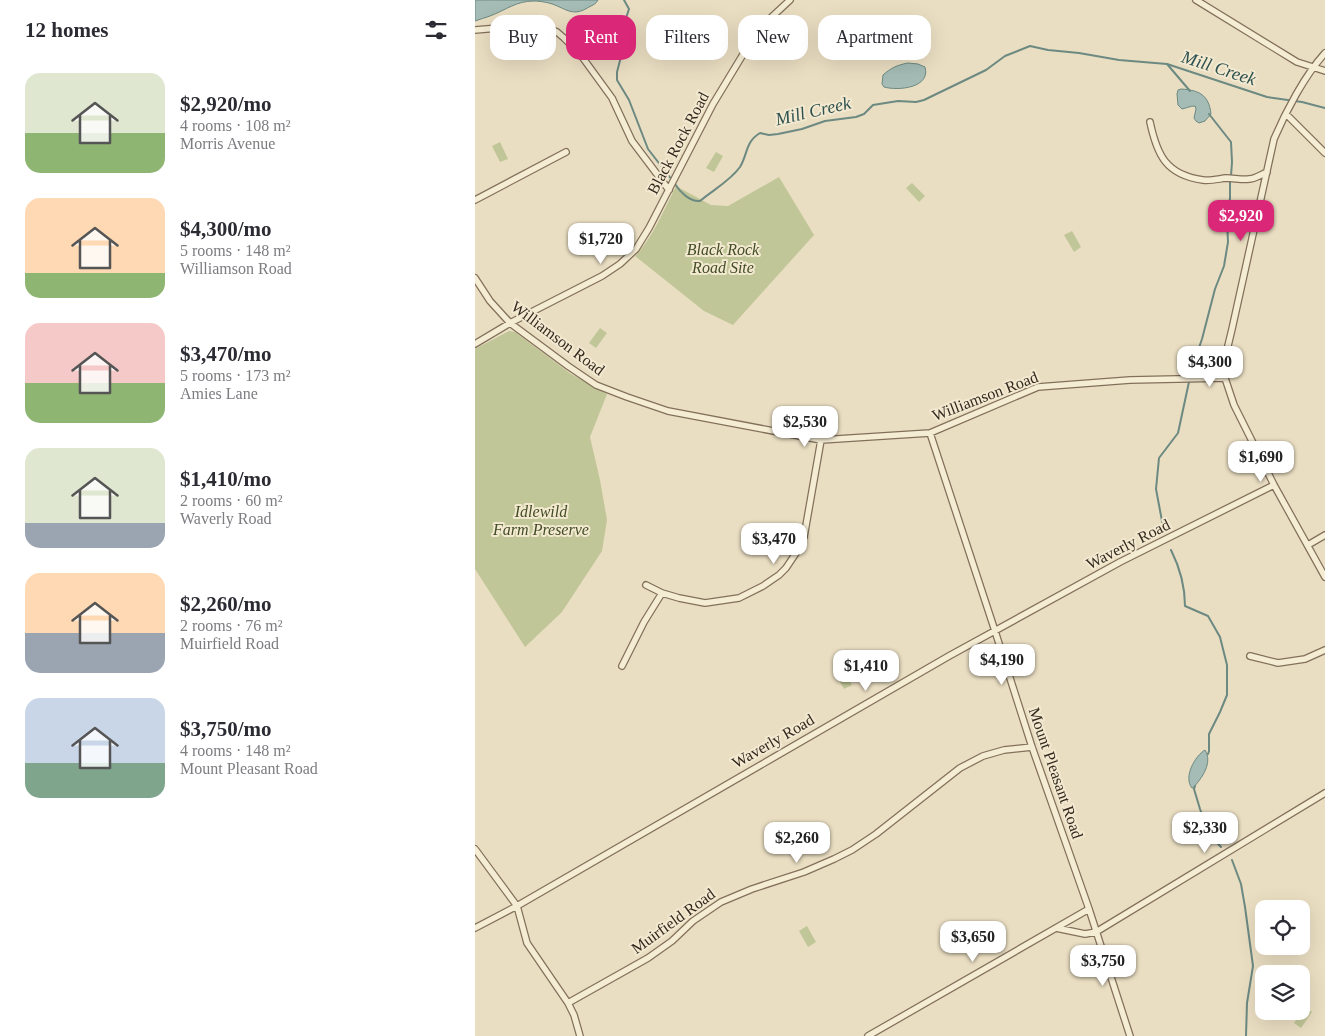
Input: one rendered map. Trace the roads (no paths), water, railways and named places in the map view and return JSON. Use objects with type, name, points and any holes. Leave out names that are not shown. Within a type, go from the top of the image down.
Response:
[{"type":"street","name":"Black Rock Road","points":[[475,344],[586,285],[620,264],[636,249],[644,238],[713,104],[756,33],[790,0]]},
{"type":"street","points":[[1196,0],[1297,62],[1313,66],[1325,72]]},
{"type":"street","points":[[475,30],[534,25],[557,32],[580,54],[612,98],[632,141],[671,184]]},
{"type":"street","points":[[1325,53],[1313,66],[1274,139],[1228,346],[1225,378],[1233,405],[1246,432],[1325,577]]},
{"type":"street","points":[[1286,114],[1325,153]]},
{"type":"street","points":[[1150,122],[1155,144],[1161,157],[1173,170],[1187,176],[1203,180],[1228,178],[1251,180],[1267,172]]},
{"type":"street","points":[[475,200],[566,152]]},
{"type":"street","name":"Williamson Road","points":[[475,278],[490,301],[510,324],[595,385],[668,411],[821,440],[930,432],[1038,387],[1130,380],[1225,378]]},
{"type":"street","name":"Mount Pleasant Road","points":[[930,432],[1032,747],[1089,909],[1130,1036]]},
{"type":"street","points":[[646,585],[662,593],[705,603],[739,598],[763,586],[779,575],[796,553],[804,537],[821,440]]},
{"type":"street","name":"Waverly Road","points":[[475,928],[517,906],[933,665],[1120,562],[1274,484]]},
{"type":"street","points":[[1308,545],[1325,535]]},
{"type":"street","points":[[622,666],[644,622],[662,593]]},
{"type":"street","points":[[1250,656],[1278,663],[1305,659],[1325,650]]},
{"type":"street","name":"Muirfield Road","points":[[568,1003],[648,958],[672,941],[693,921],[721,902],[752,888],[804,872],[852,850],[876,834],[960,768],[983,756],[1004,750],[1032,747]]},
{"type":"street","points":[[1055,928],[1085,934],[1096,932],[1325,793]]},
{"type":"street","points":[[475,849],[517,906],[527,943],[568,1003],[574,1015],[580,1036]]},
{"type":"street","points":[[868,1036],[1089,909]]},
{"type":"water","points":[[475,0],[598,0],[578,12],[569,11],[549,3],[528,1],[475,21]]},
{"type":"water","points":[[908,63],[925,67],[926,74],[923,80],[918,84],[905,88],[884,87],[882,84],[883,75],[894,67]]},
{"type":"water","points":[[1178,90],[1198,92],[1208,102],[1211,114],[1205,121],[1199,123],[1194,118],[1195,106],[1182,109],[1178,105],[1177,94]]},
{"type":"water","points":[[1205,750],[1208,760],[1207,765],[1200,780],[1192,788],[1189,778],[1191,767],[1197,757]]},
{"type":"waterway","name":"Mill Creek","points":[[624,0],[629,9],[617,80],[629,100],[648,149],[672,180]]},
{"type":"waterway","name":"Mill Creek","points":[[675,184],[686,196],[700,201],[736,172],[743,162],[749,144],[760,133],[778,134],[802,129],[825,121],[856,117],[864,114],[873,105],[898,101],[916,102],[924,100],[986,70],[1005,56],[1030,46],[1119,60],[1167,64],[1267,97],[1302,102],[1325,108]]},
{"type":"waterway","points":[[1167,64],[1190,91]]},
{"type":"waterway","points":[[1209,114],[1231,142],[1231,176]]},
{"type":"waterway","points":[[1165,531],[1156,489],[1159,458],[1178,433],[1192,368],[1215,289],[1224,266],[1228,242],[1227,221],[1230,181]]},
{"type":"waterway","points":[[1171,550],[1181,577],[1185,606],[1208,616],[1220,637],[1227,665],[1227,695],[1209,734],[1208,754]]},
{"type":"waterway","points":[[1195,786],[1194,789],[1209,834],[1221,847]]},
{"type":"waterway","points":[[1232,860],[1241,884],[1253,966],[1247,1003],[1246,1036]]},
{"type":"park label","name":"Black Rock Road Site","points":[[723,258]]},
{"type":"park label","name":"Idlewild Farm Preserve","points":[[541,520]]}]
